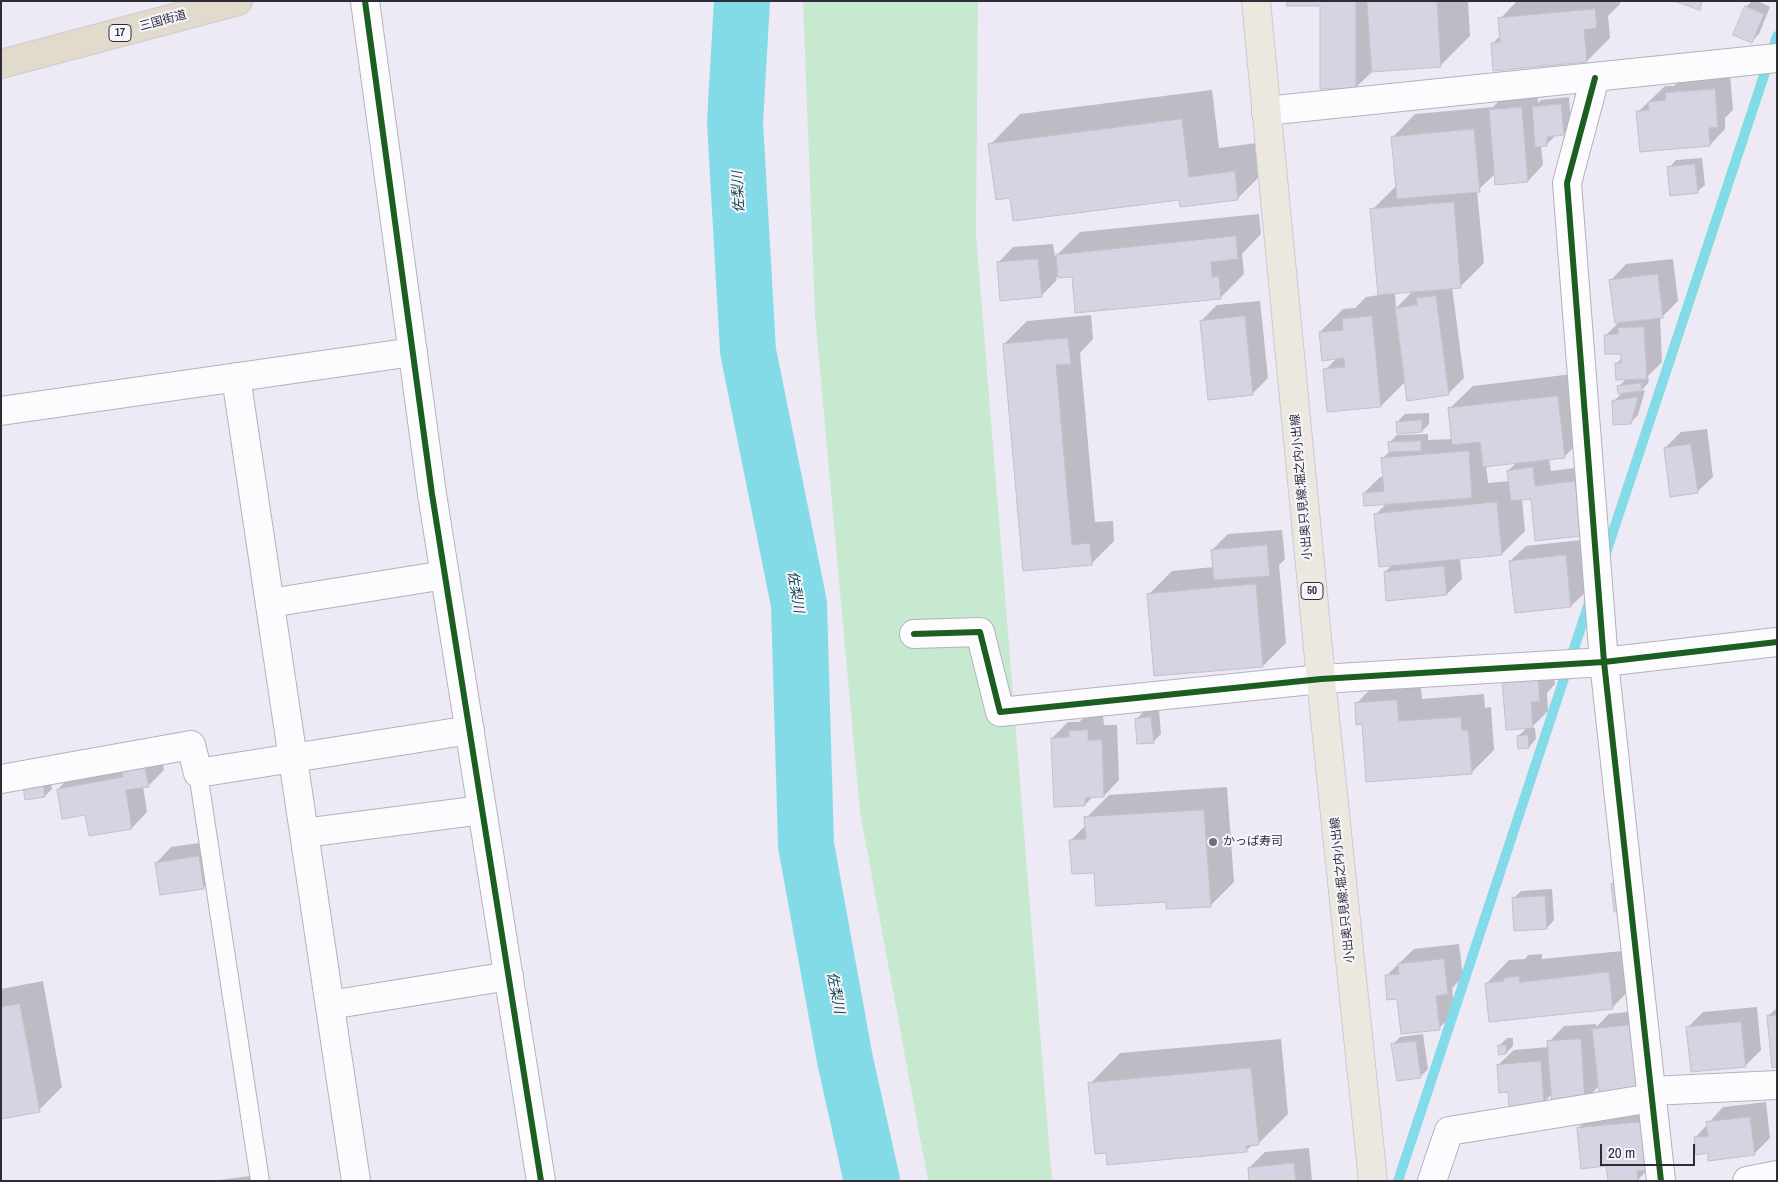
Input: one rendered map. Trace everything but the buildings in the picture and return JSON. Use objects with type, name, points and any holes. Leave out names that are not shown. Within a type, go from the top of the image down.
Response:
[{"type":"highway","name":"三国街道","points":[[1,64],[238,1]]},
{"type":"main road","name":"小出奥只見線;堀之内小出線","points":[[1256,1],[1321,679],[1373,1181]]},
{"type":"street","points":[[364,1],[432,494],[509,976],[535,1180]]},
{"type":"street","points":[[1266,111],[1777,58]]},
{"type":"street","points":[[1595,78],[1567,183],[1604,662],[1661,1181]]},
{"type":"street","points":[[1,411],[413,352]]},
{"type":"street","points":[[236,377],[356,1181]]},
{"type":"street","points":[[270,603],[445,574]]},
{"type":"street","points":[[914,634],[980,632],[1000,712],[1321,679],[1604,662],[1777,642]]},
{"type":"street","points":[[1,779],[191,745],[198,773],[470,730]]},
{"type":"street","points":[[304,834],[482,810]]},
{"type":"street","points":[[330,1005],[509,976]]},
{"type":"street","points":[[1432,1181],[1449,1131],[1652,1095],[1777,1085]]},
{"type":"street","points":[[1747,1181],[1777,1175]]},
{"type":"lane","points":[[198,773],[260,1181]]},
{"type":"green space","points":[[803,1],[978,1],[976,234],[1052,1181],[928,1181],[860,812],[815,315]]},
{"type":"waterway","name":"佐梨川","points":[[742,1],[735,122],[748,351],[799,604],[806,845],[845,1060],[872,1181]]},
{"type":"waterway","points":[[1605,556],[1777,36]]},
{"type":"waterway","points":[[1398,1181],[1590,600]]},
{"type":"cycle path","points":[[365,1],[432,494],[541,1181]]},
{"type":"cycle path","points":[[1595,78],[1567,183],[1604,662],[1661,1181]]},
{"type":"cycle path","points":[[914,634],[980,632],[1000,712],[1321,679],[1604,662],[1777,642]]},
{"type":"place","name":"かっぱ寿司","points":[[1213,842]]}]
